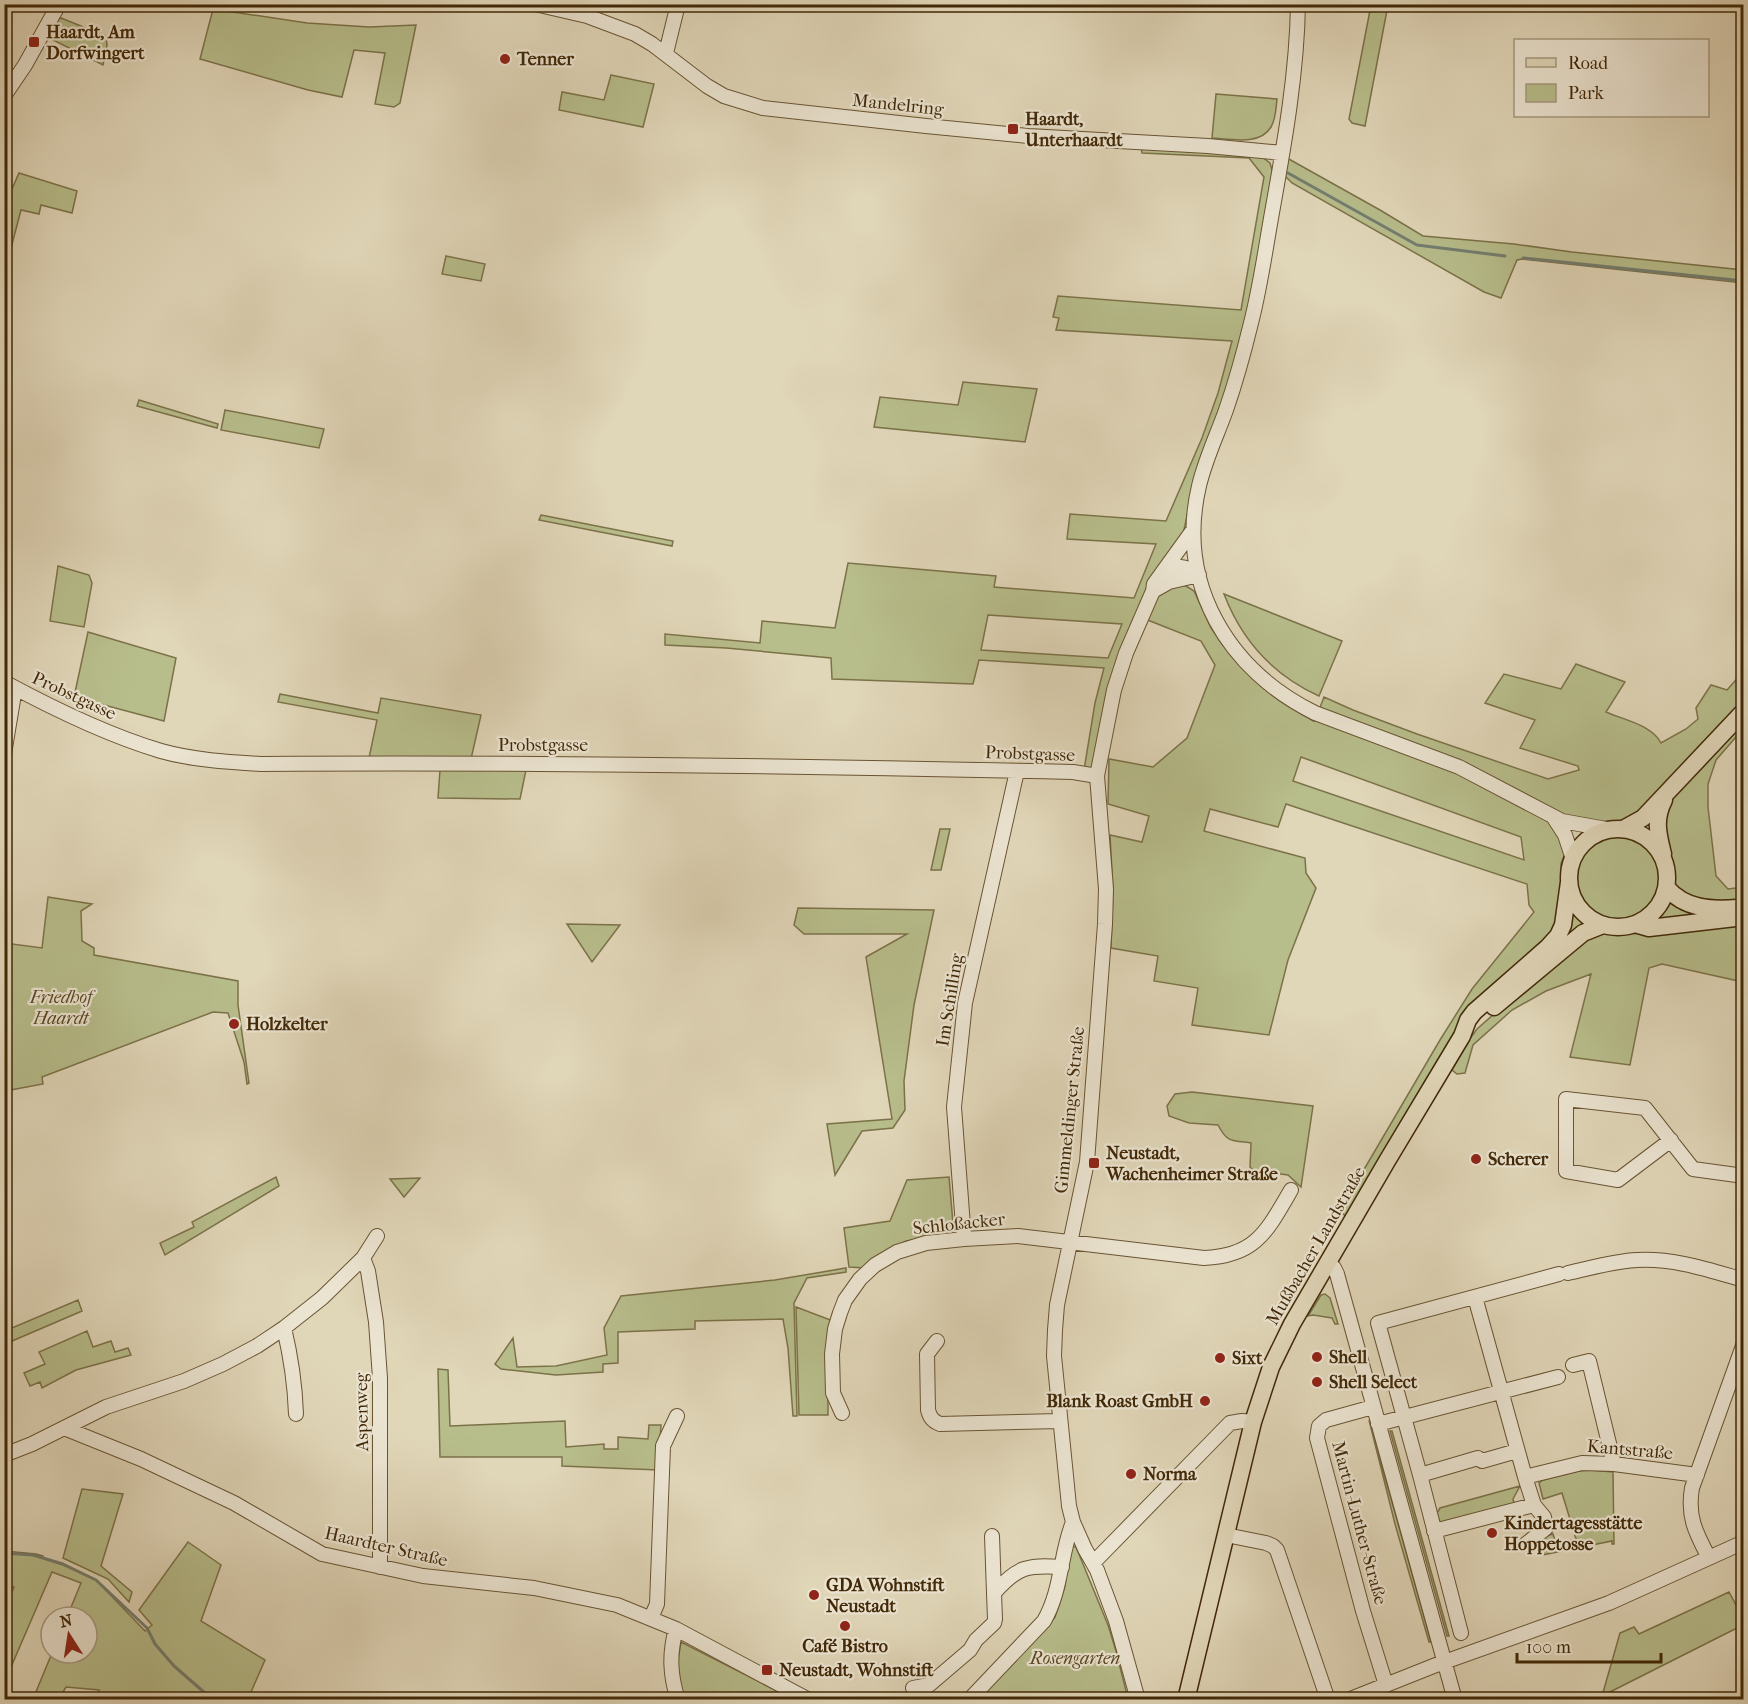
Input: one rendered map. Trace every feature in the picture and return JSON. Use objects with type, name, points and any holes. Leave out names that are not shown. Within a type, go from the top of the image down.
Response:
[{"type":"main road","points":[[1668,793],[1657,818],[1658,834],[1667,873],[1667,888],[1663,898],[1655,911],[1635,924],[1619,927],[1603,925],[1593,920],[1581,910],[1573,897],[1569,882],[1573,859],[1586,841],[1601,832],[1617,829],[1643,818],[1743,711]]},
{"type":"main road","points":[[1617,829],[1635,832],[1650,840],[1664,860]]},
{"type":"main road","name":"Mußbacher Landstraße","points":[[1186,1700],[1253,1422],[1264,1385],[1280,1348],[1462,1036],[1468,1020],[1558,936],[1563,925],[1569,882]]},
{"type":"main road","points":[[1667,888],[1689,905],[1743,908]]},
{"type":"main road","points":[[1635,924],[1649,928],[1743,917]]},
{"type":"main road","points":[[1462,1036],[1586,930],[1603,925]]},
{"type":"street","points":[[4,96],[25,65],[59,4]]},
{"type":"street","name":"Mandelring","points":[[535,4],[573,12],[636,34],[724,96],[763,108],[1028,136],[1208,146],[1282,153]]},
{"type":"street","points":[[666,53],[678,4]]},
{"type":"street","points":[[1298,4],[1296,54],[1282,153],[1257,298],[1231,394],[1199,484],[1193,543],[1199,575],[1209,608],[1227,640],[1252,669],[1282,695],[1315,713],[1459,767],[1568,823],[1617,829]]},
{"type":"street","name":"Gimmeldinger Straße","points":[[1138,1700],[1116,1621],[1094,1562],[1085,1550],[1073,1522],[1069,1506],[1054,1356],[1055,1330],[1057,1305],[1087,1162],[1106,924],[1106,889],[1097,776],[1114,690],[1126,653],[1154,584],[1193,530]]},
{"type":"street","points":[[1161,573],[1185,566],[1199,575]]},
{"type":"street","points":[[1153,591],[1169,582],[1199,575]]},
{"type":"street","points":[[4,754],[10,685]]},
{"type":"street","name":"Probstgasse","points":[[10,685],[104,730],[143,745],[177,755],[226,762],[261,764],[532,763],[1073,772],[1097,776]]},
{"type":"street","name":"Im Schilling","points":[[964,1239],[954,1107],[965,1003],[1017,771]]},
{"type":"street","points":[[1552,816],[1565,835],[1573,859]]},
{"type":"street","points":[[1671,1140],[1618,1180],[1566,1172],[1566,1099],[1645,1108],[1671,1140],[1693,1169],[1743,1176]]},
{"type":"street","name":"Schloßacker","points":[[842,1413],[833,1393],[832,1354],[835,1329],[840,1313],[853,1288],[863,1275],[897,1252],[926,1243],[1018,1236],[1220,1258],[1244,1249],[1260,1237],[1267,1230],[1291,1190]]},
{"type":"street","points":[[4,1455],[106,1407],[204,1373],[257,1346],[322,1298],[363,1258],[377,1236]]},
{"type":"street","name":"Aspenweg","points":[[363,1258],[368,1271],[376,1322],[380,1377],[380,1567]]},
{"type":"street","points":[[1461,1633],[1378,1323],[1615,1262],[1638,1260],[1692,1264],[1743,1280]]},
{"type":"street","points":[[1329,1263],[1337,1274],[1455,1700]]},
{"type":"street","points":[[1474,1297],[1525,1477],[1534,1505],[1544,1517],[1546,1528],[1526,1544]]},
{"type":"street","points":[[284,1328],[293,1371],[296,1414]]},
{"type":"street","points":[[937,1341],[927,1354],[928,1410],[934,1422],[940,1424],[1060,1421]]},
{"type":"street","points":[[1709,1558],[1695,1532],[1690,1510],[1692,1488],[1743,1343]]},
{"type":"street","points":[[1573,1365],[1589,1361],[1614,1464]]},
{"type":"street","points":[[1378,1424],[1558,1377]]},
{"type":"street","name":"Martin-Luther-Straße","points":[[1373,1407],[1326,1420],[1319,1426],[1317,1438],[1386,1685]]},
{"type":"street","points":[[651,1618],[657,1604],[663,1446],[677,1416]]},
{"type":"street","points":[[1094,1562],[1230,1423],[1242,1420],[1253,1422]]},
{"type":"street","name":"Haardter Straße","points":[[64,1428],[141,1459],[234,1503],[322,1554],[433,1577],[516,1586],[617,1605],[676,1629],[809,1700]]},
{"type":"street","points":[[1420,1475],[1478,1458],[1482,1461],[1517,1451]]},
{"type":"street","name":"Kantstraße","points":[[1525,1477],[1582,1463],[1614,1464],[1697,1475]]},
{"type":"street","points":[[1434,1532],[1534,1505]]},
{"type":"street","points":[[969,1700],[1044,1621],[1052,1607],[1062,1567],[1066,1538],[1073,1522]]},
{"type":"street","points":[[1226,1534],[1266,1543],[1277,1550],[1328,1700]]},
{"type":"street","points":[[912,1688],[929,1685],[970,1650],[976,1640],[994,1623],[996,1619],[992,1536]]},
{"type":"street","points":[[1348,1700],[1444,1662],[1609,1603],[1743,1542]]},
{"type":"street","points":[[994,1593],[1008,1576],[1018,1571],[1035,1566],[1062,1567]]},
{"type":"street","points":[[676,1629],[671,1647],[671,1665],[678,1700]]},
{"type":"green space","points":[[1371,5],[1388,5],[1365,126],[1352,123],[1349,119]]},
{"type":"green space","points":[[213,9],[307,23],[369,27],[416,25],[400,103],[394,107],[375,104],[385,53],[354,50],[342,97],[308,90],[200,59]]},
{"type":"green space","points":[[61,18],[106,36],[107,45],[103,65],[47,37],[55,21]]},
{"type":"green space","points":[[611,75],[654,84],[643,127],[559,110],[562,92],[604,100]]},
{"type":"green space","points":[[1216,94],[1277,99],[1275,117],[1271,127],[1260,137],[1252,139],[1212,138]]},
{"type":"green space","points":[[1141,146],[1262,157],[1270,163],[1274,177],[1242,343],[1192,493],[1182,539],[1148,589],[1094,771],[1084,770],[1095,703],[1104,668],[979,660],[973,684],[832,679],[831,658],[665,645],[665,634],[760,643],[762,621],[835,628],[848,563],[996,576],[994,587],[1134,598],[1156,544],[1067,539],[1070,514],[1166,521],[1202,438],[1218,393],[1232,341],[1056,330],[1059,318],[1053,317],[1058,296],[1241,310],[1264,177],[1249,158],[1142,153]],"holes":[[[988,615],[1122,624],[1108,658],[981,650]]]},
{"type":"green space","points":[[1287,158],[1423,236],[1743,270],[1743,283],[1522,259],[1517,260],[1501,298],[1484,292],[1292,183],[1285,176]]},
{"type":"green space","points":[[19,173],[77,191],[72,213],[41,205],[39,214],[21,210],[5,271],[7,231],[5,230],[5,205]]},
{"type":"green space","points":[[446,256],[485,264],[481,281],[442,274]]},
{"type":"green space","points":[[963,382],[1037,389],[1025,442],[874,427],[880,397],[958,405]]},
{"type":"green space","points":[[139,400],[218,424],[217,428],[137,406]]},
{"type":"green space","points":[[225,410],[324,429],[319,448],[221,430]]},
{"type":"green space","points":[[541,515],[673,541],[672,546],[539,520]]},
{"type":"green space","points":[[58,566],[89,575],[92,583],[84,627],[50,621]]},
{"type":"green space","points":[[1176,583],[1194,591],[1211,628],[1222,644],[1271,692],[1313,721],[1321,721],[1430,759],[1555,824],[1565,847],[1561,864],[1560,925],[1477,1006],[1348,1217],[1339,1212],[1440,1040],[1472,989],[1534,912],[1529,905],[1527,884],[1286,804],[1278,827],[1210,809],[1204,831],[1305,858],[1306,873],[1316,888],[1288,960],[1269,1035],[1192,1025],[1198,988],[1154,981],[1158,956],[1111,948],[1113,890],[1110,835],[1142,842],[1149,816],[1108,804],[1109,759],[1153,767],[1187,738],[1215,665],[1201,641],[1145,619],[1155,595]],"holes":[[[1301,757],[1521,837],[1524,860],[1293,781]]]},
{"type":"green space","points":[[1224,594],[1342,641],[1319,696],[1287,678],[1261,655],[1240,627]]},
{"type":"green space","points":[[88,632],[176,658],[164,721],[74,697]]},
{"type":"green space","points":[[1576,664],[1625,682],[1606,712],[1644,727],[1661,743],[1686,729],[1698,719],[1696,708],[1711,685],[1727,690],[1743,672],[1743,705],[1626,824],[1578,821],[1319,710],[1324,697],[1417,734],[1548,779],[1579,770],[1578,766],[1520,748],[1535,720],[1485,703],[1504,674],[1561,689]]},
{"type":"green space","points":[[280,694],[378,713],[381,698],[481,715],[471,759],[369,758],[377,720],[278,702]]},
{"type":"green space","points":[[1743,719],[1743,729],[1716,760],[1708,784],[1708,807],[1716,876],[1728,889],[1743,887],[1743,906],[1692,903],[1673,885],[1665,844],[1663,810]]},
{"type":"green space","points":[[440,770],[526,770],[520,799],[438,798]]},
{"type":"green space","points":[[940,829],[950,829],[941,870],[931,870]]},
{"type":"green space","points":[[1617,836],[1633,839],[1647,848],[1656,862],[1659,878],[1656,894],[1647,908],[1633,917],[1617,920],[1601,917],[1587,908],[1578,894],[1575,878],[1578,862],[1587,848],[1601,839]]},
{"type":"green space","name":"Friedhof Haardt","points":[[48,897],[92,904],[81,911],[82,941],[94,948],[94,955],[238,981],[238,1005],[249,1083],[247,1084],[244,1062],[228,1013],[213,1012],[42,1077],[43,1084],[5,1091],[5,943],[42,948]]},
{"type":"green space","points":[[1668,901],[1719,912],[1657,920]]},
{"type":"green space","points":[[798,908],[934,910],[914,1005],[904,1081],[905,1110],[893,1128],[862,1131],[835,1175],[827,1124],[892,1119],[866,957],[907,934],[804,934],[794,925]]},
{"type":"green space","points":[[1572,912],[1586,924],[1565,943]]},
{"type":"green space","points":[[1743,919],[1743,982],[1662,964],[1649,968],[1630,1065],[1570,1057],[1591,974],[1546,991],[1512,1010],[1473,1045],[1465,1073],[1457,1074],[1452,1070],[1477,1029],[1581,937],[1602,929],[1610,932],[1629,932]]},
{"type":"green space","points":[[567,924],[620,925],[592,962]]},
{"type":"green space","points":[[1192,1092],[1313,1106],[1301,1187],[1288,1175],[1253,1170],[1250,1167],[1251,1143],[1228,1138],[1218,1125],[1189,1123],[1169,1116],[1167,1106],[1175,1094]]},
{"type":"green space","points":[[276,1177],[279,1186],[165,1255],[160,1243],[194,1227],[192,1222]]},
{"type":"green space","points":[[949,1177],[954,1235],[906,1241],[880,1255],[865,1268],[849,1267],[844,1228],[890,1221],[907,1180]]},
{"type":"green space","points":[[420,1178],[404,1197],[390,1179]]},
{"type":"green space","points":[[846,1268],[846,1272],[807,1278],[794,1303],[797,1416],[793,1416],[788,1348],[783,1319],[695,1321],[695,1329],[618,1332],[618,1363],[603,1364],[603,1372],[556,1375],[501,1369],[495,1364],[513,1338],[517,1367],[556,1366],[607,1355],[604,1328],[621,1296],[775,1280]]},
{"type":"green space","points":[[1325,1294],[1330,1298],[1338,1324],[1335,1324],[1332,1318],[1308,1316],[1321,1295]]},
{"type":"green space","points":[[78,1300],[82,1311],[5,1344],[5,1308],[12,1328]]},
{"type":"green space","points":[[796,1307],[833,1321],[828,1344],[828,1415],[799,1415]]},
{"type":"green space","points":[[87,1331],[93,1347],[111,1341],[115,1352],[128,1348],[131,1355],[76,1370],[42,1388],[40,1382],[30,1386],[24,1373],[45,1364],[39,1352]]},
{"type":"green space","points":[[438,1369],[448,1370],[450,1426],[565,1421],[566,1447],[604,1444],[604,1449],[618,1449],[618,1437],[648,1439],[649,1425],[661,1425],[658,1470],[562,1466],[562,1457],[440,1457]]},
{"type":"green space","points":[[1369,1420],[1431,1642],[1429,1642],[1395,1524]]},
{"type":"green space","points":[[1390,1431],[1392,1431],[1449,1636],[1447,1636]]},
{"type":"green space","points":[[1578,1471],[1613,1472],[1614,1544],[1612,1541],[1542,1555],[1541,1543],[1546,1536],[1553,1534],[1556,1545],[1576,1539],[1562,1493],[1543,1499],[1539,1483]]},
{"type":"green space","points":[[1520,1486],[1513,1499],[1515,1507],[1441,1526],[1437,1513],[1440,1508]]},
{"type":"green space","points":[[82,1489],[123,1494],[101,1566],[132,1592],[129,1602],[108,1579],[63,1558]]},
{"type":"green space","points":[[188,1542],[221,1565],[201,1621],[265,1660],[248,1699],[96,1699],[99,1690],[66,1687],[59,1699],[33,1699],[47,1665],[99,1665],[99,1605],[72,1605],[81,1583],[52,1572],[5,1681],[5,1608],[14,1587],[5,1584],[5,1551],[43,1556],[42,1558],[96,1580],[145,1631],[152,1625],[139,1610]]},
{"type":"green space","name":"Rosengarten","points":[[1070,1546],[1076,1547],[1108,1625],[1128,1699],[977,1700],[1055,1617],[1065,1586]]},
{"type":"green space","points":[[1729,1592],[1743,1618],[1743,1625],[1602,1696],[1620,1633],[1634,1627],[1639,1634]]},
{"type":"green space","points":[[681,1642],[793,1699],[685,1699],[676,1673]]},
{"type":"waterway","points":[[1288,173],[1417,245],[1505,256]]},
{"type":"waterway","points":[[1523,258],[1744,281]]},
{"type":"waterway","points":[[4,1553],[33,1555],[63,1564],[96,1580],[147,1628],[155,1644],[174,1666],[213,1700]]},
{"type":"place","name":"Haardt, Am Dorfwingert","points":[[34,42]]},
{"type":"place","name":"Tenner","points":[[505,59]]},
{"type":"place","name":"Haardt, Unterhaardt","points":[[1013,129]]},
{"type":"place","name":"Holzkelter","points":[[234,1024]]},
{"type":"place","name":"Scherer","points":[[1476,1159]]},
{"type":"place","name":"Neustadt, Wachenheimer Straße","points":[[1094,1163]]},
{"type":"place","name":"Shell","points":[[1317,1357]]},
{"type":"place","name":"Sixt","points":[[1220,1358]]},
{"type":"place","name":"Shell Select","points":[[1317,1382]]},
{"type":"place","name":"Blank Roast GmbH","points":[[1205,1401]]},
{"type":"place","name":"Norma","points":[[1131,1474]]},
{"type":"place","name":"Kindertagesstätte Hoppetosse","points":[[1492,1533]]},
{"type":"place","name":"GDA Wohnstift Neustadt","points":[[814,1595]]},
{"type":"place","name":"Café Bistro","points":[[845,1626]]},
{"type":"place","name":"Neustadt, Wohnstift","points":[[767,1670]]}]
